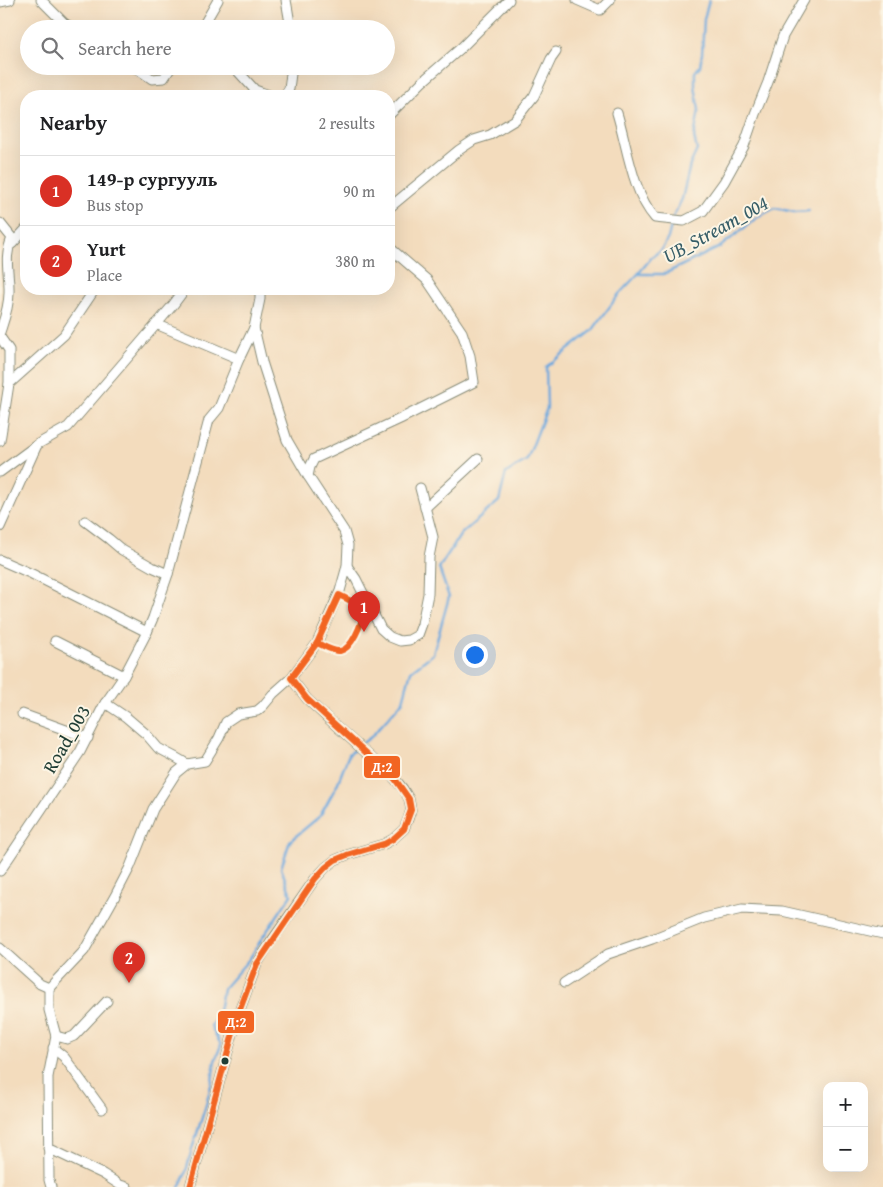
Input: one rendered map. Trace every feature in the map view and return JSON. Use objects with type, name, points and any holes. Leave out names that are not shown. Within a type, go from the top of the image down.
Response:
[{"type":"street","points":[[0,2],[10,0]]},
{"type":"street","points":[[41,0],[62,20]]},
{"type":"street","points":[[207,20],[218,0]]},
{"type":"street","points":[[286,0],[289,20]]},
{"type":"street","points":[[395,108],[461,48],[509,0]]},
{"type":"street","points":[[577,0],[600,10],[610,0]]},
{"type":"street","points":[[617,113],[638,188],[655,218],[684,221],[703,211],[724,182],[744,146],[768,82],[782,36],[804,0]]},
{"type":"street","points":[[395,203],[459,150],[474,140],[490,135],[515,120],[534,96],[556,52]]},
{"type":"street","points":[[146,75],[152,79],[164,78],[166,75]]},
{"type":"street","points":[[241,75],[254,90]]},
{"type":"street","points":[[288,90],[291,75]]},
{"type":"street","points":[[0,223],[12,238],[8,248],[6,264],[9,294],[0,332]]},
{"type":"street","points":[[8,248],[20,235]]},
{"type":"street","points":[[308,476],[314,459],[474,382],[470,356],[462,332],[427,280],[395,252]]},
{"type":"street","points":[[9,384],[64,335],[91,295]]},
{"type":"street","points":[[0,472],[38,444],[68,427],[180,295]]},
{"type":"street","points":[[50,1187],[48,1077],[56,1036],[49,1010],[48,988],[84,951],[130,867],[153,809],[176,773],[187,764],[204,761],[219,738],[226,722],[238,714],[257,711],[263,706],[291,678],[317,643],[340,591],[347,566],[348,545],[344,531],[287,440],[262,362],[254,328],[260,295]]},
{"type":"street","points":[[156,324],[239,359]]},
{"type":"street","name":"Road_003","points":[[0,871],[80,752],[105,703],[124,676],[147,632],[168,574],[209,420],[219,408],[254,328]]},
{"type":"street","points":[[0,337],[9,350],[9,384],[0,441]]},
{"type":"street","points":[[0,527],[38,444]]},
{"type":"street","points":[[425,508],[478,459]]},
{"type":"street","points":[[347,566],[356,578],[381,629],[390,637],[400,641],[409,640],[418,635],[428,594],[429,557],[433,537],[420,488]]},
{"type":"street","points":[[85,521],[122,550],[168,574]]},
{"type":"street","points":[[0,560],[32,574],[147,632]]},
{"type":"street","points":[[55,641],[124,676]]},
{"type":"street","points":[[190,1187],[239,1012],[257,964],[315,879],[326,867],[347,855],[384,844],[393,838],[404,829],[411,810],[409,799],[389,773],[307,699],[291,678]]},
{"type":"street","points":[[105,703],[126,717],[146,734],[158,748],[187,764]]},
{"type":"street","points":[[22,714],[88,738]]},
{"type":"street","points":[[564,983],[608,954],[704,918],[742,908],[782,911],[883,934]]},
{"type":"street","points":[[0,948],[40,984],[48,988]]},
{"type":"street","points":[[56,1036],[67,1039],[74,1036],[107,1002]]},
{"type":"street","points":[[53,1048],[64,1057],[102,1109]]},
{"type":"street","points":[[48,1148],[127,1187]]},
{"type":"waterway","points":[[673,217],[682,199],[690,165],[697,150],[694,137],[699,110],[695,72],[700,66],[704,19],[709,0]]},
{"type":"waterway","name":"UB_Stream_004","points":[[361,744],[371,737],[403,701],[411,671],[433,654],[449,597],[439,568],[461,534],[499,501],[506,473],[527,460],[547,408],[546,367],[592,331],[619,294],[638,274],[664,274],[720,247],[758,217],[775,208],[794,212],[809,211]]},
{"type":"waterway","points":[[638,274],[652,257],[662,249],[668,238],[672,222]]},
{"type":"waterway","name":"UB_Stream_004","points":[[179,1187],[185,1175],[206,1105],[215,1061],[221,1045],[211,1026],[219,1011],[223,989],[250,958],[291,895],[281,868],[290,841],[320,816],[337,785],[349,754],[357,748]]},
{"type":"transit line","name":"Д:2","points":[[339,595],[357,604],[363,613],[361,623],[349,646],[337,651],[317,643],[339,595]]},
{"type":"transit line","name":"Д:2","points":[[190,1187],[239,1012],[257,964],[315,879],[326,867],[335,860],[384,844],[393,839],[404,829],[411,810],[409,799],[395,779],[307,699],[291,678],[317,643]]},
{"type":"place","name":"149-р сургууль","points":[[364,632]]},
{"type":"place","name":"Yurt","points":[[129,983]]}]
